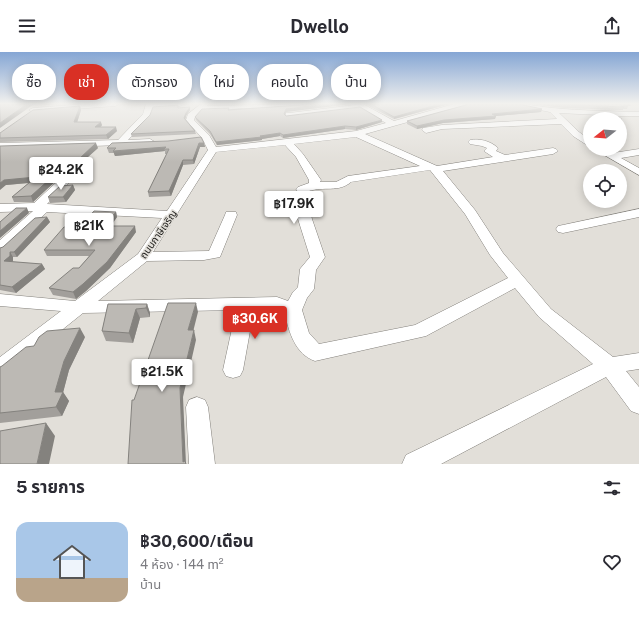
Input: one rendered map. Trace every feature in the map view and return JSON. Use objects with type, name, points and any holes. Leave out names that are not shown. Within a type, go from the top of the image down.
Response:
[{"type":"street","points":[[120,142],[139,123]]},
{"type":"street","points":[[193,123],[206,137],[213,150],[358,134],[394,124]]},
{"type":"street","points":[[426,130],[442,127],[540,123]]},
{"type":"street","points":[[566,123],[583,139]]},
{"type":"street","points":[[358,134],[433,168],[471,213],[497,255],[545,313],[609,366],[639,404]]},
{"type":"street","points":[[191,139],[206,137]]},
{"type":"street","points":[[0,146],[162,142]]},
{"type":"street","points":[[288,142],[300,156],[315,180],[314,185]]},
{"type":"street","points":[[473,142],[484,143],[493,148],[489,151],[504,159]]},
{"type":"street","name":"ถนนภาษีเจริญ","points":[[0,368],[143,258],[213,150]]},
{"type":"street","points":[[517,280],[419,331],[315,353],[300,336],[292,310],[299,296],[306,289],[308,269],[318,257],[305,219],[305,214],[314,207],[302,189],[314,185],[338,185],[345,183],[348,179],[504,159],[552,151]]},
{"type":"street","points":[[627,154],[639,152]]},
{"type":"street","points":[[612,156],[639,172]]},
{"type":"street","points":[[0,248],[78,168]]},
{"type":"street","points":[[0,208],[40,207],[171,214]]},
{"type":"street","points":[[563,229],[639,213]]},
{"type":"street","points":[[143,258],[204,256],[215,254],[231,215]]},
{"type":"street","points":[[0,300],[79,307],[277,303],[292,310]]},
{"type":"street","points":[[233,370],[246,304]]},
{"type":"street","points":[[415,464],[536,401],[609,366],[639,361]]},
{"type":"street","points":[[197,407],[202,464]]},
{"type":"building","points":[[14,123],[100,123],[95,127],[116,127],[106,135],[0,138],[0,133]]},
{"type":"building","points":[[142,123],[188,123],[195,131],[131,134]]},
{"type":"building","points":[[202,123],[370,123],[356,127],[345,126],[283,135],[280,133],[260,136],[262,137],[216,142],[210,131]]},
{"type":"building","points":[[411,123],[429,123],[417,126]]},
{"type":"building","points":[[201,137],[204,143],[199,143],[193,160],[183,160],[169,191],[148,192],[169,149],[164,149],[166,147],[113,151],[116,148],[107,148],[112,143],[168,141]]},
{"type":"building","points":[[96,143],[78,160],[71,160],[31,196],[12,197],[36,177],[4,180],[0,183],[0,146]]},
{"type":"building","points":[[73,185],[63,197],[48,197],[60,186]]},
{"type":"building","points":[[16,208],[27,208],[0,231],[0,222]]},
{"type":"building","points":[[94,211],[116,212],[104,226],[135,226],[107,262],[73,292],[49,288],[73,268],[79,268],[95,250],[44,250],[64,227],[80,227]]},
{"type":"building","points":[[47,217],[14,252],[10,252],[10,256],[4,261],[42,264],[12,287],[0,285],[0,248],[35,218]]},
{"type":"building","points":[[168,303],[196,303],[188,330],[194,330],[180,388],[183,462],[185,461],[186,464],[128,464],[132,400],[134,400]]},
{"type":"building","points":[[108,304],[147,304],[146,308],[136,309],[129,333],[102,331]]},
{"type":"building","points":[[80,328],[64,361],[55,392],[63,392],[56,407],[0,413],[0,367],[26,347],[34,346],[39,337],[47,331]]},
{"type":"building","points":[[46,423],[37,464],[0,464],[0,431]]}]
